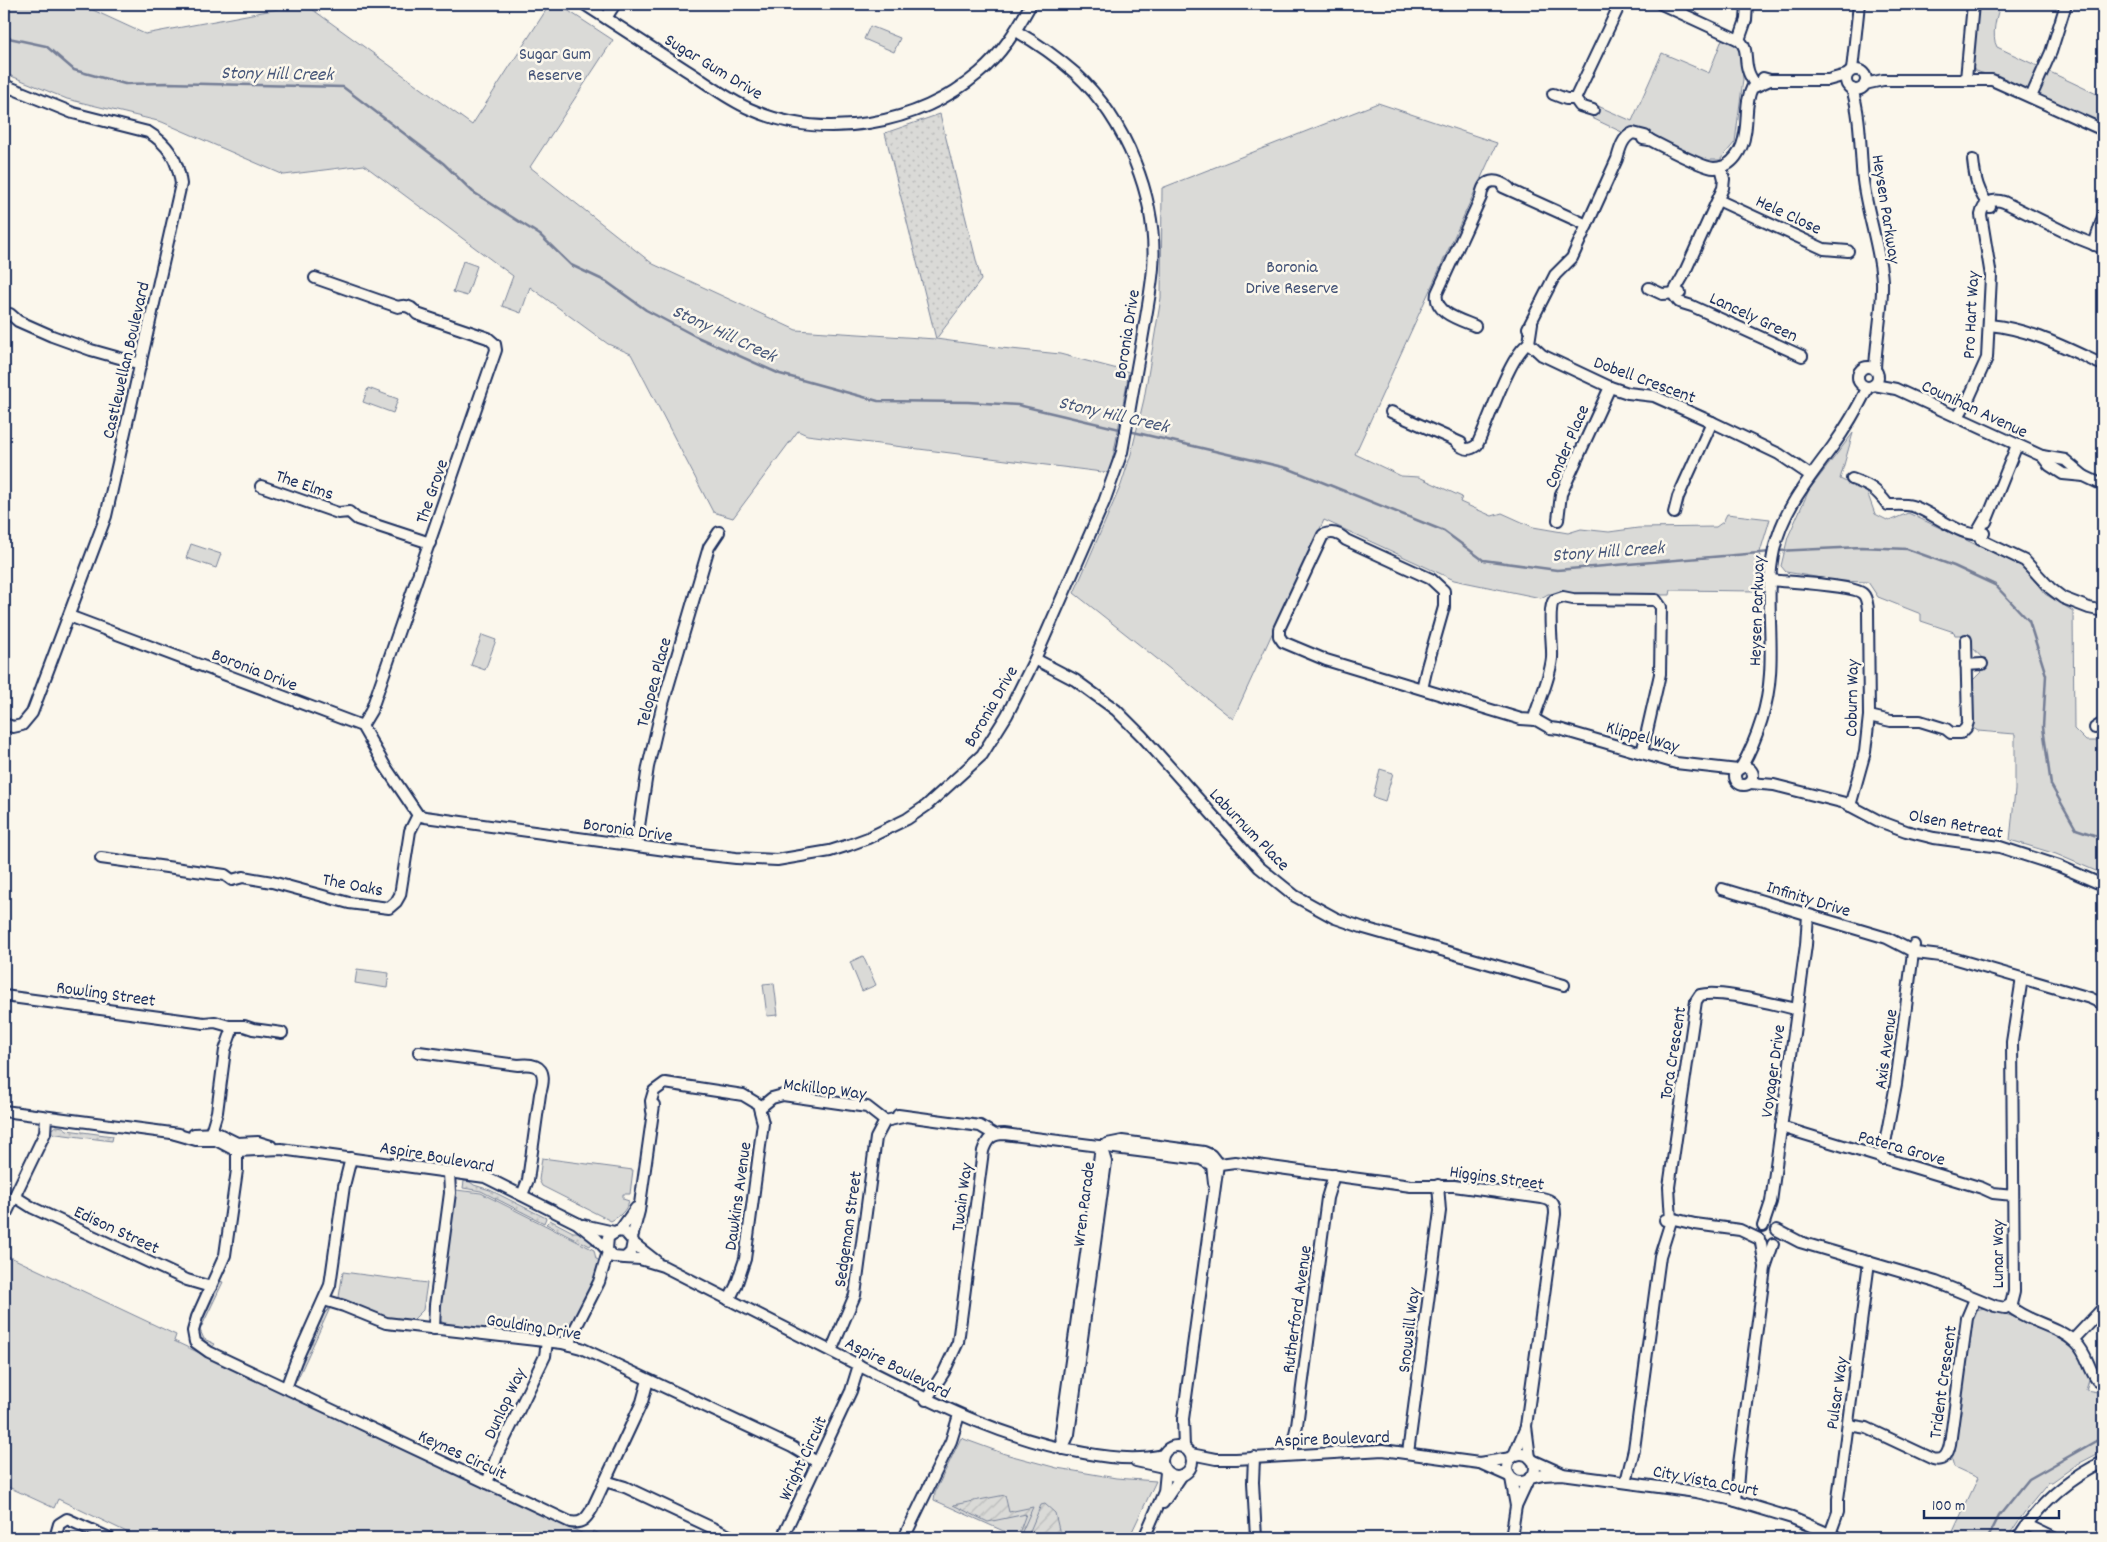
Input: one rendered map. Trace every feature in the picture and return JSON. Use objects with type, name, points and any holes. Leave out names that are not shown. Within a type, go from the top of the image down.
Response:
[{"type":"street","name":"Sugar Gum Drive","points":[[584,4],[736,102],[752,110],[788,121],[840,126],[898,117],[947,95],[980,73],[1016,31],[1030,4]]},
{"type":"street","points":[[606,18],[615,4]]},
{"type":"street","points":[[1575,99],[1620,4]]},
{"type":"street","points":[[1391,412],[1455,441],[1469,443],[1476,438],[1526,345],[1532,323],[1555,275],[1572,258],[1617,159],[1631,140],[1635,138],[1650,140],[1710,167],[1722,167],[1736,157],[1745,136],[1747,103],[1753,82],[1748,70],[1746,49],[1739,40],[1661,4]]},
{"type":"street","points":[[1739,40],[1746,20],[1746,4]]},
{"type":"street","name":"Heysen Parkway","points":[[1745,773],[1767,700],[1770,674],[1770,583],[1777,539],[1790,506],[1809,476],[1834,444],[1856,407],[1870,377],[1880,331],[1882,281],[1880,260],[1864,183],[1857,105],[1855,51],[1859,4]]},
{"type":"street","points":[[1966,79],[1973,4]]},
{"type":"street","points":[[2031,97],[2051,52],[2066,4]]},
{"type":"street","name":"Boronia Drive","points":[[418,815],[636,846],[736,858],[777,860],[830,851],[868,838],[907,819],[926,806],[982,755],[1007,715],[1035,659],[1104,502],[1122,452],[1153,267],[1152,230],[1133,154],[1103,105],[1076,74],[1042,47],[1016,31]]},
{"type":"street","points":[[1753,82],[1770,80],[1992,80],[2103,130]]},
{"type":"street","name":"Castlewellan Boulevard","points":[[4,85],[65,110],[148,132],[165,144],[175,159],[180,174],[180,194],[106,516],[29,718],[22,725],[5,728]]},
{"type":"street","points":[[1553,94],[1566,99],[1575,99]]},
{"type":"street","points":[[1575,99],[1580,106],[1593,110]]},
{"type":"street","points":[[1973,160],[1976,183],[1980,194],[1989,206],[2008,206],[2096,245],[2102,220]]},
{"type":"street","points":[[1649,288],[1662,294],[1677,293],[1723,188],[1722,167]]},
{"type":"street","points":[[1474,326],[1445,312],[1438,306],[1436,298],[1481,197],[1490,188],[1508,188],[1587,225]]},
{"type":"street","name":"Hele Close","points":[[1718,200],[1824,249],[1848,251]]},
{"type":"street","name":"Pro Hart Way","points":[[1960,418],[1987,358],[1991,276],[1981,215],[1989,206]]},
{"type":"street","name":"The Grove","points":[[314,278],[398,307],[403,305],[409,307],[417,314],[488,338],[495,344],[496,350],[371,711],[362,726]]},
{"type":"street","name":"Lancely Green","points":[[1677,293],[1692,306],[1802,356]]},
{"type":"street","points":[[4,314],[10,314],[18,321],[52,336],[91,350],[141,364]]},
{"type":"street","points":[[1989,325],[2014,328],[2036,335],[2103,365]]},
{"type":"street","name":"Dobell Crescent","points":[[1526,345],[1542,355],[1610,386],[1628,392],[1654,396],[1712,422],[1779,454],[1809,476]]},
{"type":"street","name":"Counihan Avenue","points":[[1870,377],[2042,456],[2065,460],[2084,476],[2102,482]]},
{"type":"street","name":"Conder Place","points":[[1558,520],[1561,494],[1610,386]]},
{"type":"street","points":[[1674,513],[1678,497],[1712,422]]},
{"type":"street","points":[[1980,533],[2019,446]]},
{"type":"street","points":[[1852,479],[1878,491],[1888,505],[1912,506],[1961,530],[1980,533],[1997,546],[2025,561],[2050,588],[2063,598],[2082,606],[2103,611]]},
{"type":"street","name":"The Elms","points":[[261,486],[338,513],[349,512],[357,519],[430,543]]},
{"type":"street","name":"Telopea Place","points":[[636,846],[648,767],[662,708],[709,547],[719,532]]},
{"type":"street","points":[[1420,688],[1444,607],[1444,591],[1432,579],[1334,533],[1328,532],[1323,535],[1285,620],[1285,636],[1300,648],[1326,660],[1420,688],[1514,715],[1536,717],[1552,659],[1552,622],[1556,606],[1573,599],[1656,600],[1660,603],[1660,674],[1656,697],[1640,753]]},
{"type":"street","name":"Coburn Way","points":[[1770,583],[1849,588],[1863,593],[1868,609],[1868,720],[1865,752],[1848,804]]},
{"type":"street","name":"Boronia Drive","points":[[69,616],[362,726]]},
{"type":"street","points":[[1868,720],[1920,722],[1946,729],[1951,729],[1960,724],[1967,704],[1966,640]]},
{"type":"street","name":"Laburnum Place","points":[[1035,659],[1075,680],[1116,710],[1142,736],[1259,867],[1295,896],[1335,918],[1364,928],[1564,985]]},
{"type":"street","points":[[1966,665],[1982,664]]},
{"type":"street","name":"Klippel Way","points":[[1536,717],[1559,729],[1676,763],[1745,773]]},
{"type":"street","points":[[362,726],[380,759],[418,815]]},
{"type":"street","name":"Olsen Retreat","points":[[1745,773],[1774,785],[1848,804],[1891,826],[1934,838],[2000,847],[2059,866],[2103,885]]},
{"type":"street","name":"The Oaks","points":[[101,858],[225,875],[237,872],[243,877],[272,882],[349,903],[388,908],[396,902],[400,895],[410,831],[418,815]]},
{"type":"street","name":"Infinity Drive","points":[[1722,889],[1887,938],[1917,950],[1936,950],[1950,957],[2090,998],[2103,1004]]},
{"type":"street","name":"Voyager Drive","points":[[1762,1227],[1771,1202],[1806,945],[1812,916]]},
{"type":"street","name":"Axis Avenue","points":[[1879,1158],[1894,1102],[1911,977],[1917,950]]},
{"type":"street","name":"Lunar Way","points":[[1776,1229],[1800,1242],[1936,1282],[1998,1307],[2009,1306],[2014,1292],[2012,1042],[2017,1010],[2026,979]]},
{"type":"street","name":"Tora Crescent","points":[[1629,1483],[1660,1256],[1658,1240],[1669,1221],[1664,1204],[1669,1187],[1693,1010],[1697,998],[1703,994],[1711,994],[1798,1006]]},
{"type":"street","name":"Rowling Street","points":[[4,996],[204,1023],[215,1022],[228,1030],[244,1026],[282,1034]]},
{"type":"street","name":"Infinity Drive","points":[[2090,998],[2103,999]]},
{"type":"street","points":[[214,1135],[228,1030]]},
{"type":"street","points":[[419,1052],[518,1065],[535,1074],[540,1094],[530,1168],[519,1193]]},
{"type":"street","points":[[599,1282],[622,1258],[631,1252],[640,1211],[652,1111],[662,1090],[680,1087],[742,1095],[763,1105]]},
{"type":"street","name":"Mckillop Way","points":[[763,1105],[775,1097],[783,1096],[862,1106],[872,1110],[883,1119]]},
{"type":"street","name":"Dawkins Avenue","points":[[727,1298],[745,1259],[763,1122],[763,1105]]},
{"type":"street","name":"Aspire Boulevard","points":[[4,1111],[178,1135],[214,1135],[240,1149],[258,1142],[282,1149],[485,1177],[578,1223],[616,1232]]},
{"type":"street","points":[[883,1119],[891,1113],[903,1117],[972,1126],[992,1137],[1004,1134],[1101,1146],[1122,1141],[1204,1152],[1211,1155],[1215,1165],[1214,1183],[1183,1419],[1187,1450],[1192,1462],[1156,1514]]},
{"type":"street","points":[[4,1218],[38,1144],[43,1117]]},
{"type":"street","name":"Sedgeman Street","points":[[828,1350],[855,1295],[876,1138],[875,1127],[883,1119]]},
{"type":"street","name":"Patera Grove","points":[[1781,1131],[1812,1138],[1982,1188],[1993,1193],[2013,1192]]},
{"type":"street","name":"Twain Way","points":[[929,1401],[958,1342],[983,1151],[992,1137]]},
{"type":"street","name":"Wren Parade","points":[[1062,1449],[1069,1434],[1106,1162],[1101,1146]]},
{"type":"street","name":"Keynes Circuit","points":[[240,1149],[225,1255],[197,1318],[189,1328],[188,1340],[196,1349],[209,1352],[570,1522],[577,1523],[588,1516],[652,1381]]},
{"type":"street","points":[[283,1387],[326,1297],[331,1281],[348,1158]]},
{"type":"street","name":"Higgins Street","points":[[1215,1165],[1235,1162],[1421,1187],[1443,1185],[1542,1198],[1552,1201],[1555,1205],[1526,1426],[1531,1459]]},
{"type":"street","points":[[431,1329],[453,1172]]},
{"type":"street","name":"Rutherford Avenue","points":[[1295,1455],[1297,1425],[1331,1175]]},
{"type":"street","name":"Snowsill Way","points":[[1408,1453],[1443,1185]]},
{"type":"street","name":"Edison Street","points":[[13,1198],[209,1290]]},
{"type":"street","points":[[572,1346],[579,1325],[599,1282],[607,1250],[608,1237],[616,1232],[633,1214],[640,1200]]},
{"type":"street","name":"Voyager Drive","points":[[1771,1202],[1776,1229]]},
{"type":"street","points":[[1669,1221],[1740,1230],[1762,1227],[1769,1224],[1776,1229],[1778,1236],[1765,1268],[1739,1464],[1732,1500]]},
{"type":"street","name":"Aspire Boulevard","points":[[578,1223],[607,1250]]},
{"type":"street","points":[[1762,1227],[1758,1233],[1765,1268]]},
{"type":"street","points":[[1740,1230],[1767,1245],[1774,1243]]},
{"type":"street","points":[[616,1232],[626,1232],[632,1241]]},
{"type":"street","name":"Aspire Boulevard","points":[[632,1241],[663,1266]]},
{"type":"street","name":"Lunar Way","points":[[1774,1243],[1800,1242]]},
{"type":"street","points":[[607,1250],[613,1257],[622,1258]]},
{"type":"street","name":"Aspire Boulevard","points":[[622,1258],[640,1259],[663,1266],[963,1417],[1005,1433],[1062,1449],[1131,1459],[1165,1470]]},
{"type":"street","name":"Pulsar Way","points":[[1831,1534],[1838,1499],[1866,1291],[1872,1263]]},
{"type":"street","name":"Goulding Drive","points":[[326,1297],[380,1322],[572,1346],[819,1459]]},
{"type":"street","name":"Trident Crescent","points":[[1847,1428],[1879,1434],[1933,1459],[1942,1459],[1946,1455],[1950,1444],[1967,1318],[1975,1298]]},
{"type":"street","points":[[2009,1306],[2019,1315],[2064,1334],[2075,1342],[2084,1352],[2094,1376],[2097,1380],[2103,1381]]},
{"type":"street","points":[[2075,1342],[2103,1308]]},
{"type":"street","name":"Dunlop Way","points":[[484,1482],[538,1367],[545,1356],[544,1341]]},
{"type":"street","name":"Wright Circuit","points":[[782,1538],[862,1367]]},
{"type":"street","points":[[904,1538],[963,1417]]},
{"type":"street","points":[[1144,1538],[1156,1514],[1166,1485],[1163,1455],[1171,1446],[1183,1419]]},
{"type":"street","name":"Higgins Street","points":[[1512,1458],[1526,1426]]},
{"type":"street","points":[[1171,1446],[1187,1450]]},
{"type":"street","name":"Aspire Boulevard","points":[[1187,1450],[1216,1459],[1383,1450],[1479,1463],[1510,1477]]},
{"type":"street","name":"Aspire Boulevard","points":[[1131,1459],[1163,1455]]},
{"type":"street","points":[[1516,1506],[1507,1466],[1512,1458],[1524,1455],[1562,1474]]},
{"type":"street","points":[[1251,1458],[1256,1538]]},
{"type":"street","name":"Aspire Boulevard","points":[[1479,1463],[1512,1458]]},
{"type":"street","name":"Aspire Boulevard","points":[[1186,1472],[1216,1459]]},
{"type":"street","points":[[1511,1538],[1516,1506],[1535,1468],[1531,1459]]},
{"type":"street","points":[[2018,1538],[2030,1522],[2064,1486],[2103,1462]]},
{"type":"street","points":[[1165,1470],[1174,1476],[1186,1472]]},
{"type":"street","points":[[1510,1477],[1519,1482],[1543,1475],[1562,1474]]},
{"type":"street","name":"City Vista Court","points":[[1562,1474],[1732,1500],[1771,1510],[1831,1534]]},
{"type":"street","points":[[606,1478],[734,1538]]},
{"type":"street","points":[[55,1538],[59,1524],[67,1519],[109,1538]]},
{"type":"street","points":[[2030,1522],[2053,1537]]},
{"type":"green space","name":"Sugar Gum Reserve","points":[[4,4],[80,4],[145,34],[305,4],[472,125],[550,4],[558,4],[613,40],[530,167],[653,264],[796,330],[936,339],[1060,354],[1129,372],[1110,473],[807,435],[798,431],[733,518],[713,512],[631,354],[608,344],[530,287],[521,313],[502,306],[513,276],[364,165],[284,175],[162,122],[67,99],[4,73]]},
{"type":"green space","points":[[1978,4],[2001,4],[1994,32],[1997,47],[2103,97],[2103,124],[2004,79],[1975,71],[1972,65]]},
{"type":"green space","points":[[870,26],[900,38],[894,52],[864,39]]},
{"type":"green space","points":[[1723,37],[1740,44],[1743,79],[1735,142],[1720,160],[1703,160],[1641,131],[1626,134],[1592,118],[1598,106],[1632,121],[1662,53],[1709,73]]},
{"type":"green space","name":"Boronia Drive Reserve","points":[[1378,103],[1497,143],[1355,454],[1401,476],[1419,477],[1462,497],[1460,502],[1492,516],[1502,513],[1533,527],[1568,533],[1581,529],[1609,532],[1638,528],[1716,527],[1723,522],[1727,514],[1770,519],[1760,552],[1757,591],[1671,590],[1670,595],[1548,594],[1541,598],[1454,580],[1324,520],[1233,719],[1074,593],[1121,485],[1131,454],[1144,399],[1161,298],[1162,188]]},
{"type":"green space","points":[[940,114],[981,280],[936,339],[885,133]]},
{"type":"green space","points":[[463,261],[477,266],[467,296],[453,292]]},
{"type":"green space","points":[[368,388],[398,399],[393,413],[363,402]]},
{"type":"green space","points":[[1853,433],[1840,479],[1867,492],[1875,514],[1889,521],[1908,513],[2024,567],[2045,594],[2073,611],[2074,729],[2086,741],[2101,741],[2103,738],[2103,874],[2056,854],[2010,840],[2015,790],[2015,734],[1978,731],[1973,728],[1971,723],[1971,682],[1984,669],[1984,660],[1971,646],[1971,635],[1955,635],[1954,632],[1921,621],[1921,614],[1878,597],[1868,582],[1839,581],[1786,572],[1781,566],[1788,537],[1809,490]]},
{"type":"green space","points":[[191,544],[221,554],[216,568],[186,558]]},
{"type":"green space","points":[[482,635],[496,640],[485,670],[471,665]]},
{"type":"green space","points":[[1380,769],[1393,773],[1385,801],[1373,797]]},
{"type":"green space","points":[[863,956],[876,985],[862,991],[850,962]]},
{"type":"green space","points":[[357,969],[389,973],[387,988],[355,983]]},
{"type":"green space","points":[[774,983],[778,1015],[767,1016],[763,984]]},
{"type":"green space","points":[[57,1126],[67,1130],[113,1136],[112,1141],[49,1133],[49,1130]]},
{"type":"green space","points":[[542,1158],[633,1170],[630,1194],[623,1194],[623,1199],[629,1201],[626,1208],[611,1221],[542,1186],[539,1180]]},
{"type":"green space","points":[[464,1181],[490,1190],[546,1218],[544,1223],[481,1191],[463,1188]]},
{"type":"green space","points":[[454,1191],[481,1193],[594,1250],[596,1259],[603,1262],[569,1336],[561,1338],[449,1326],[439,1320]]},
{"type":"green space","points":[[550,1220],[573,1232],[581,1232],[593,1242],[590,1246],[546,1224]]},
{"type":"green space","points":[[4,1254],[176,1335],[174,1341],[590,1537],[593,1531],[609,1538],[139,1538],[58,1499],[54,1508],[4,1485]]},
{"type":"green space","points":[[343,1272],[427,1283],[423,1310],[412,1321],[386,1318],[342,1299],[339,1297]]},
{"type":"green space","points":[[220,1281],[223,1282],[200,1330],[204,1339],[215,1344],[212,1348],[198,1338],[198,1327]]},
{"type":"green space","points":[[330,1308],[297,1380],[294,1378],[296,1372],[324,1314]]},
{"type":"green space","points":[[1984,1308],[2006,1314],[2046,1330],[2076,1349],[2090,1377],[2086,1390],[2103,1393],[2103,1451],[2049,1482],[2026,1510],[2007,1538],[1950,1538],[1978,1478],[1954,1467],[1952,1460],[1971,1320],[1976,1310]]},
{"type":"green space","points":[[961,1438],[1005,1454],[1057,1468],[1116,1478],[1156,1481],[1129,1538],[1019,1538],[934,1500],[935,1492]]},
{"type":"green space","points":[[1005,1495],[1009,1512],[1033,1507],[1021,1534],[1019,1533],[1026,1514],[988,1522],[953,1505]]},
{"type":"green space","points":[[1045,1504],[1055,1513],[1060,1534],[1027,1538],[1041,1505]]},
{"type":"waterway","name":"Stony Hill Creek","points":[[4,37],[46,46],[74,70],[125,84],[166,83],[343,87],[443,163],[473,192],[540,235],[571,265],[607,282],[646,310],[695,336],[780,374],[878,401],[968,402],[1018,405],[1124,430]]},
{"type":"waterway","name":"Stony Hill Creek","points":[[1129,431],[1287,468],[1444,531],[1483,560],[1557,570],[1771,552]]},
{"type":"waterway","name":"Stony Hill Creek","points":[[1777,551],[1861,547],[1907,549],[1954,566],[1995,585],[2029,621],[2046,675],[2043,727],[2051,785],[2076,829],[2103,838]]},
{"type":"waterway","points":[[1988,1538],[1999,1516],[2029,1479],[2103,1437]]}]
